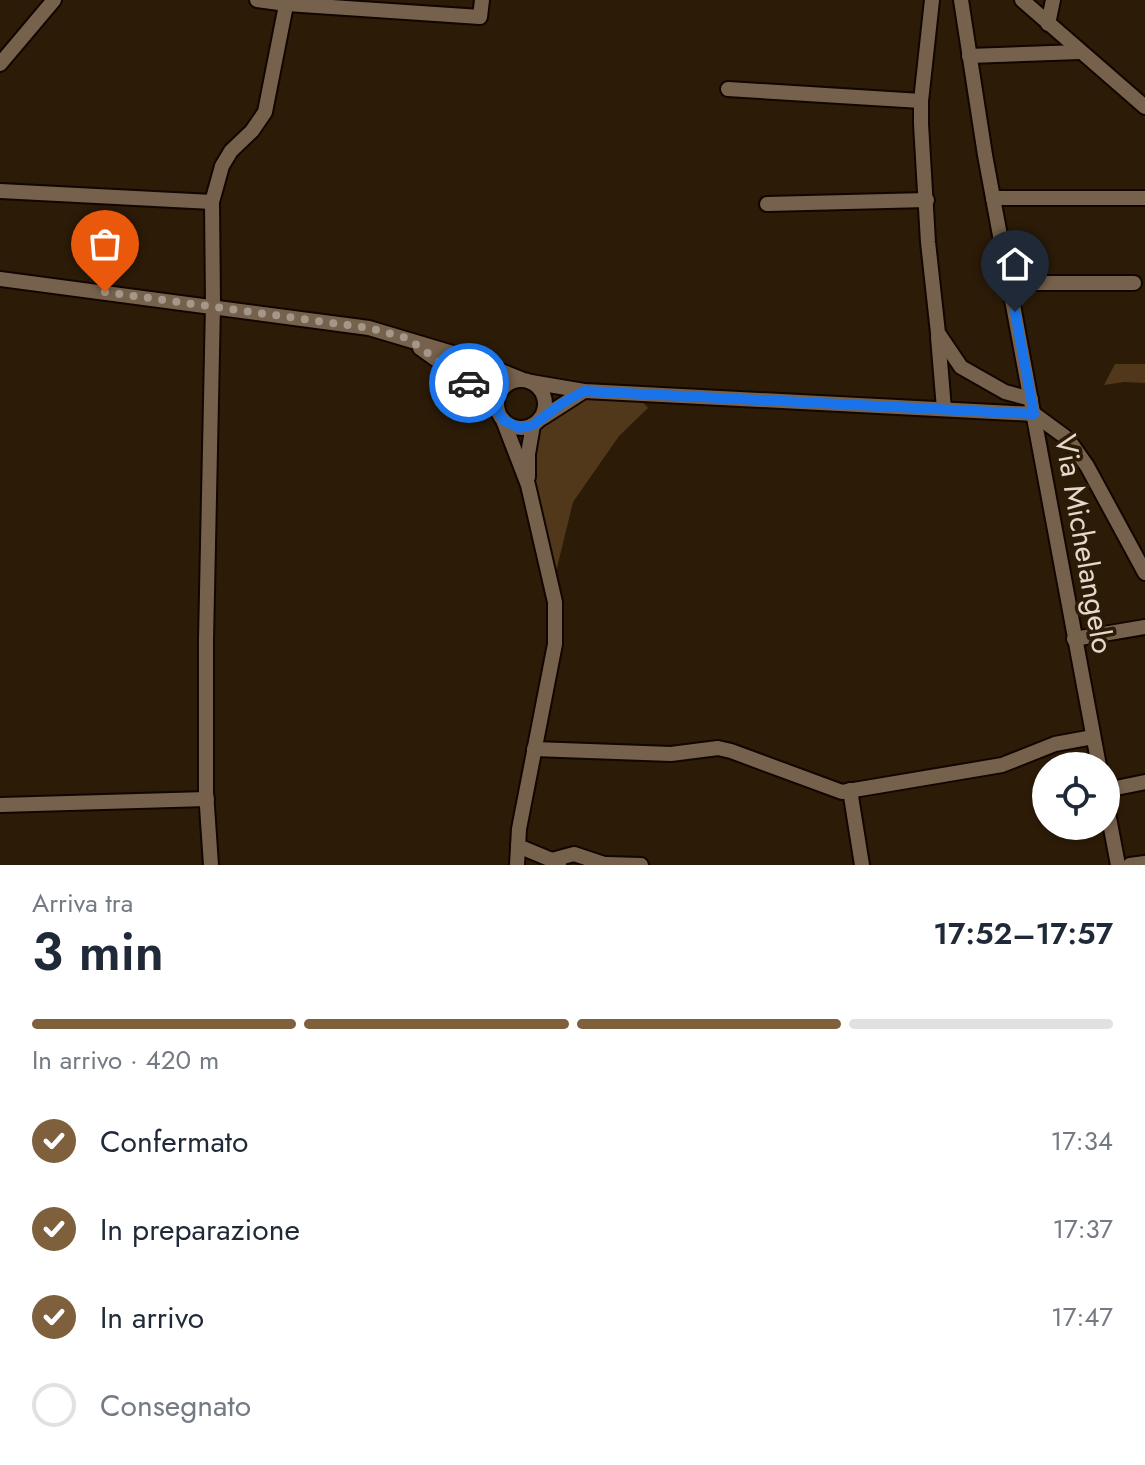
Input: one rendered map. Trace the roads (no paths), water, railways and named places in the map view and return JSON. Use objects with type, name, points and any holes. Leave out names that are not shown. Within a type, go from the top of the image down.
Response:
[{"type":"street","points":[[0,64],[54,0]]},
{"type":"street","points":[[257,0],[480,17],[482,0]]},
{"type":"street","points":[[932,0],[921,101],[928,242],[944,409]]},
{"type":"street","name":"Via Michelangelo","points":[[961,0],[993,198],[1096,752]]},
{"type":"street","points":[[1022,0],[1145,107]]},
{"type":"street","points":[[1048,24],[1053,0]]},
{"type":"street","points":[[211,865],[207,799],[207,515],[213,305],[212,202],[222,166],[265,112],[287,2]]},
{"type":"street","points":[[969,56],[1080,52]]},
{"type":"street","points":[[728,89],[921,101]]},
{"type":"street","points":[[0,191],[212,202]]},
{"type":"street","points":[[993,198],[1145,198]]},
{"type":"street","points":[[767,204],[927,200]]},
{"type":"street","points":[[0,279],[369,328],[466,357],[526,380],[584,391],[1034,414],[1068,439],[1087,466],[1145,573]]},
{"type":"street","points":[[1009,283],[1134,283]]},
{"type":"street","points":[[938,333],[961,367],[1005,392],[1031,399]]},
{"type":"street","points":[[407,338],[465,380],[514,428],[537,422],[584,391]]},
{"type":"street","points":[[517,865],[534,749],[555,644],[555,602],[528,485],[500,415],[498,395],[502,389],[507,384],[526,380],[543,393],[545,410],[537,422],[528,454],[528,485]]},
{"type":"street","points":[[1074,639],[1145,627]]},
{"type":"street","points":[[534,749],[671,754],[718,748],[842,792],[1002,765],[1055,744],[1093,737]]},
{"type":"street","points":[[1120,787],[1145,782]]},
{"type":"street","points":[[850,790],[862,865]]},
{"type":"street","points":[[0,805],[207,799]]},
{"type":"street","points":[[1113,840],[1118,865]]},
{"type":"street","points":[[518,846],[557,862],[574,854],[606,864],[641,865]]},
{"type":"street","points":[[1130,865],[1145,863]]}]
